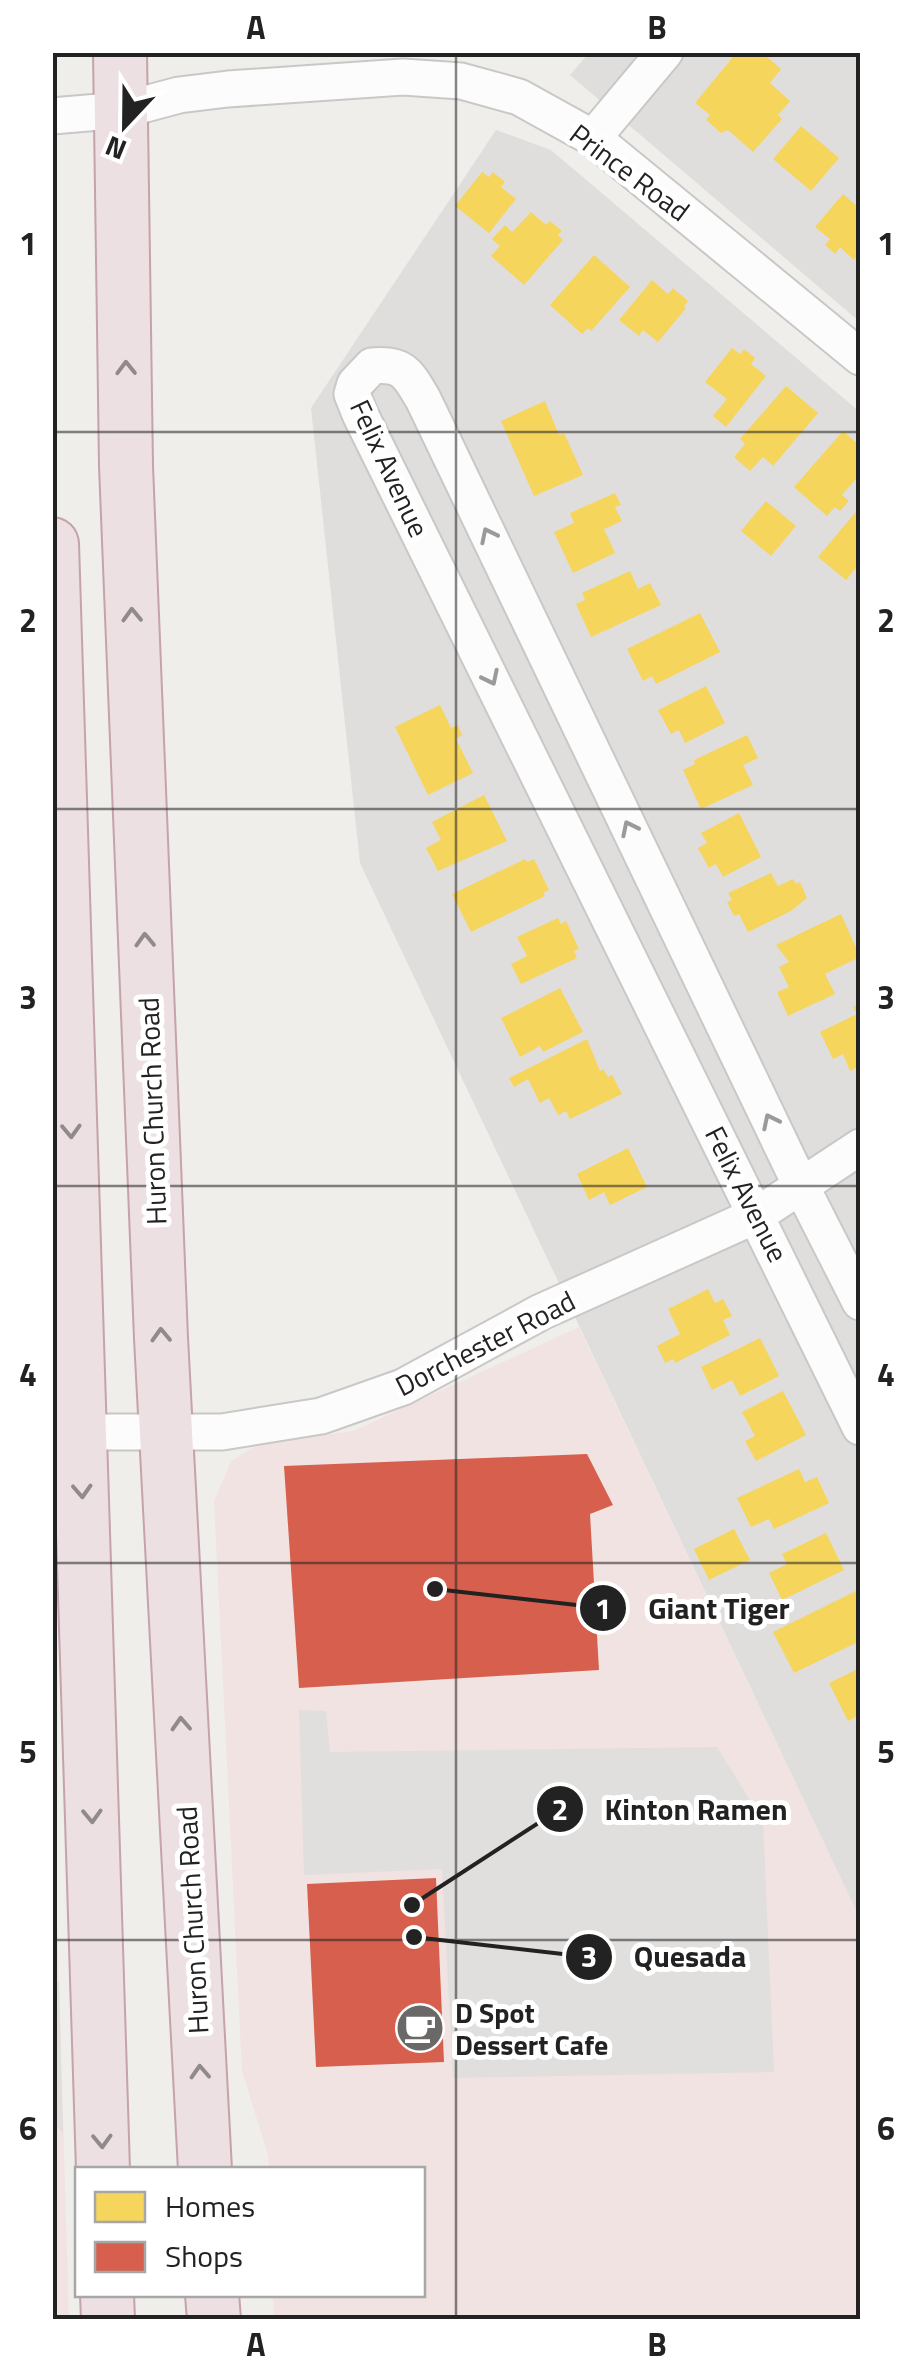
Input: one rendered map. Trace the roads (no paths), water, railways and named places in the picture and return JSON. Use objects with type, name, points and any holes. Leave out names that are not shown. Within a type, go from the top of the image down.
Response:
[{"type":"highway","name":"Huron Church Road","points":[[120,52],[126,466],[165,1432],[206,2167]]},
{"type":"highway","points":[[52,544],[103,2167]]},
{"type":"street","points":[[593,138],[666,52]]},
{"type":"street","name":"Prince Road","points":[[52,116],[123,110],[179,95],[228,89],[404,77],[460,82],[519,97],[593,138],[860,358]]},
{"type":"street","name":"Felix Avenue","points":[[860,1302],[423,399],[407,372],[391,364],[372,366],[355,384],[352,394],[360,414],[860,1427]]},
{"type":"street","name":"Dorchester Road","points":[[79,1432],[222,1432],[321,1416],[402,1387],[541,1312],[757,1215],[860,1148]]},
{"type":"place","name":"Giant Tiger","points":[[435,1589]]},
{"type":"place","name":"Kinton Ramen","points":[[412,1905]]},
{"type":"place","name":"Quesada","points":[[414,1937]]},
{"type":"place","name":"D Spot Dessert Cafe","points":[[420,2028]]}]
